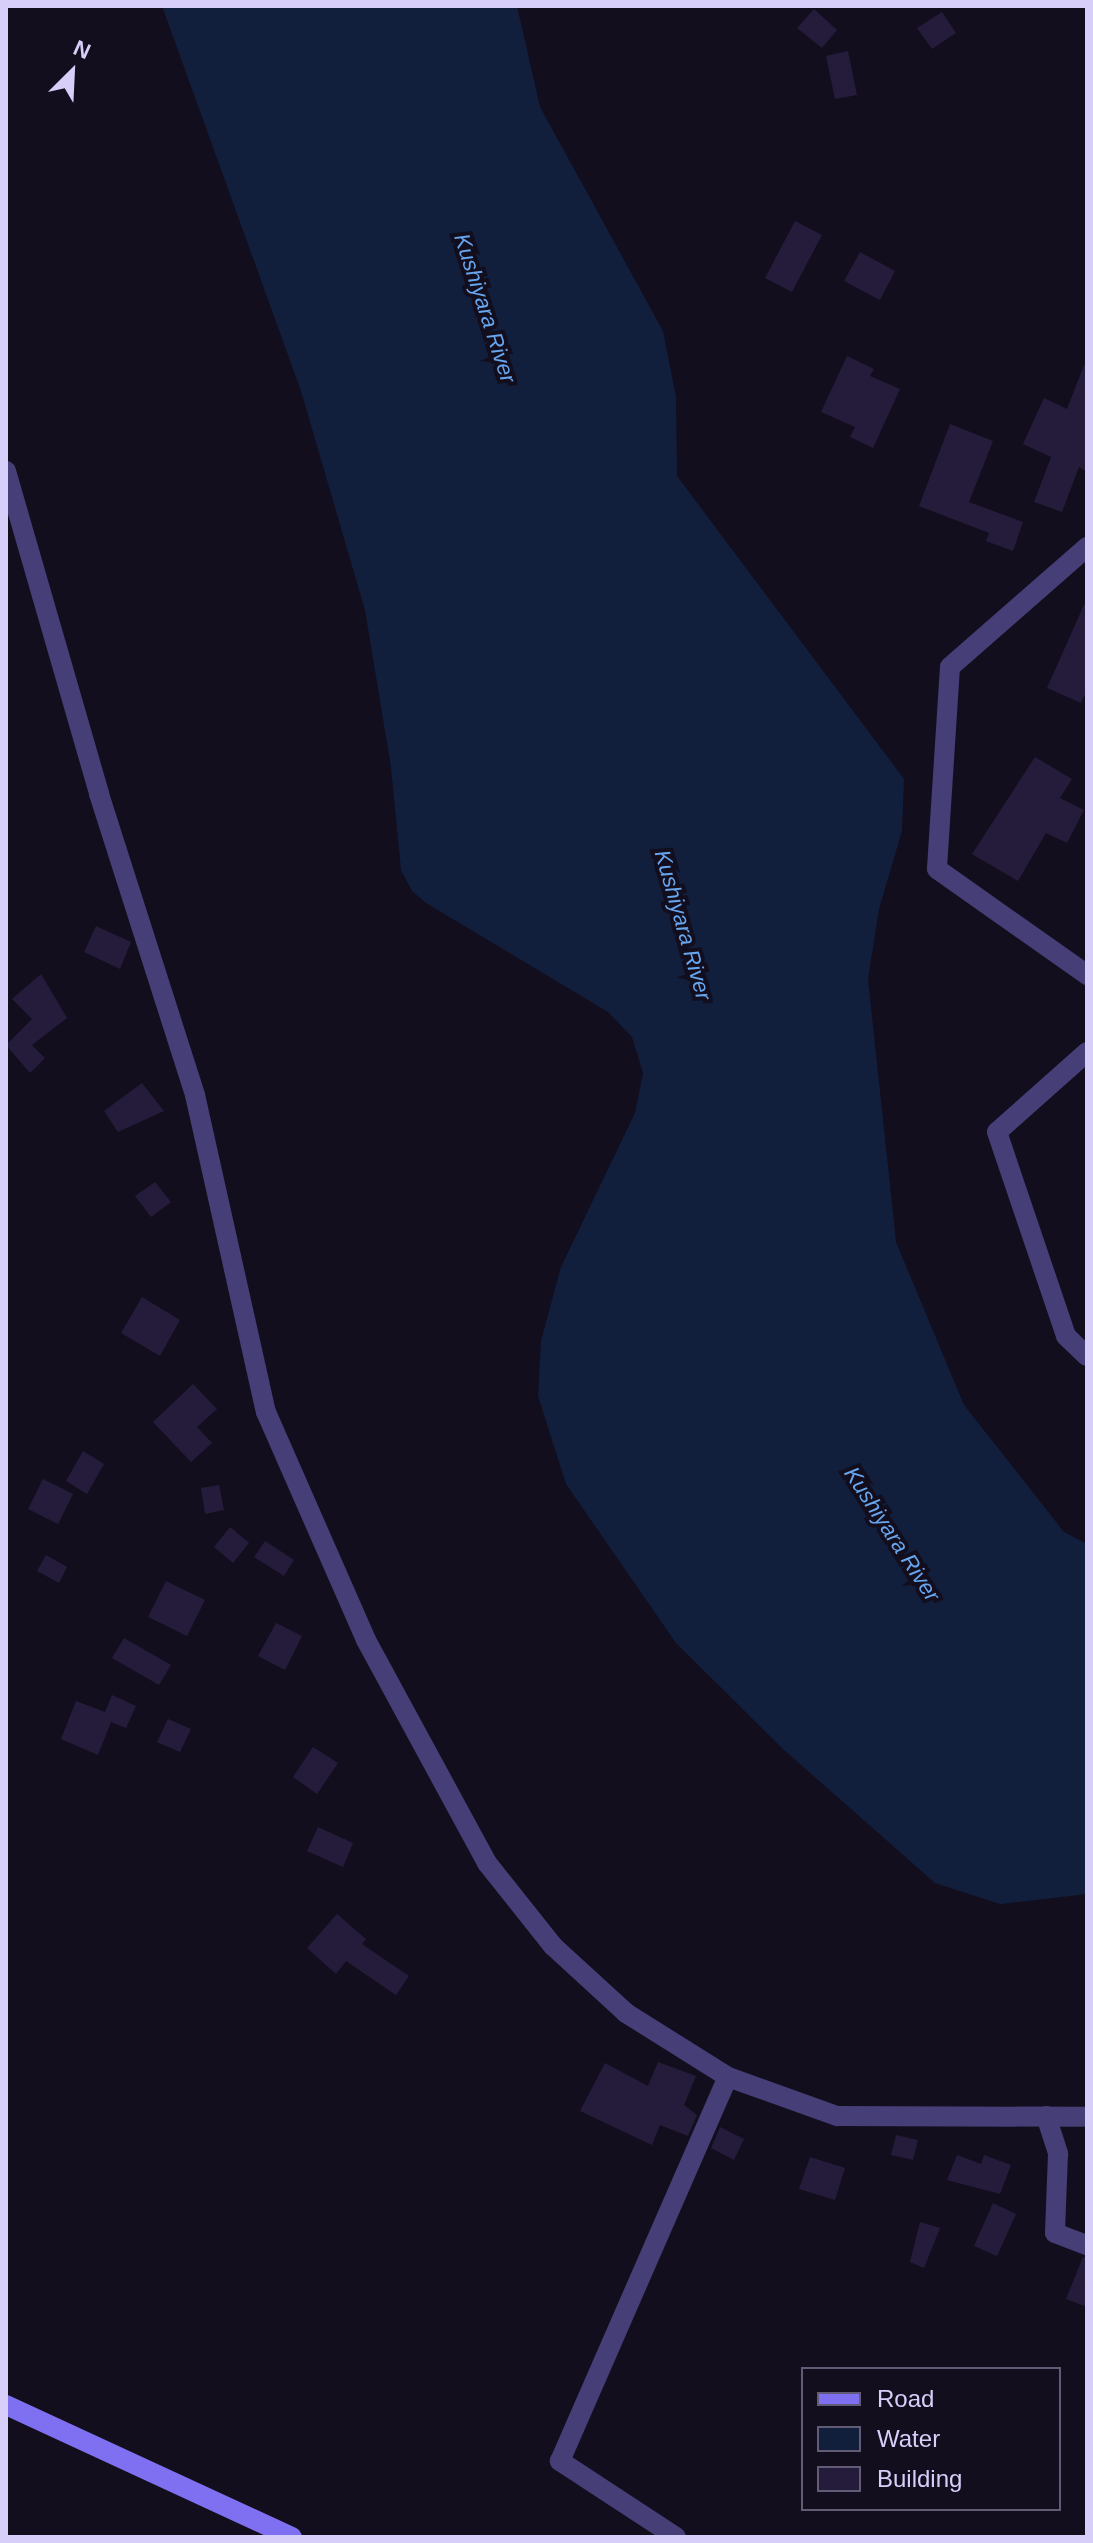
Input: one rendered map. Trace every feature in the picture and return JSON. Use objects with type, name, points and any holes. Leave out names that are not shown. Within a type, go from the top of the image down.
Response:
[{"type":"main road","points":[[6,2405],[292,2537]]},
{"type":"street","points":[[6,471],[99,794],[195,1095],[266,1412],[366,1640],[487,1863],[553,1946],[626,2013],[728,2077],[837,2116],[1087,2117]]},
{"type":"street","points":[[1087,547],[950,667],[937,869],[1087,975]]},
{"type":"street","points":[[1087,1052],[997,1132],[1066,1336],[1087,1356]]},
{"type":"street","points":[[676,2537],[560,2461],[728,2077]]},
{"type":"street","points":[[1046,2116],[1058,2154],[1055,2233],[1087,2245]]},
{"type":"water","name":"Kushiyara River","points":[[162,6],[517,6],[540,107],[663,331],[676,397],[677,476],[904,779],[902,831],[879,909],[868,979],[896,1242],[964,1405],[1064,1532],[1087,1544],[1087,1894],[1000,1904],[935,1883],[783,1749],[676,1643],[566,1484],[538,1396],[541,1341],[561,1267],[635,1113],[643,1073],[632,1037],[608,1012],[426,903],[412,891],[401,870],[391,767],[365,610],[301,391]]},
{"type":"building","points":[[814,9],[837,30],[822,48],[797,28]]},
{"type":"building","points":[[942,12],[956,33],[932,49],[917,28]]},
{"type":"building","points":[[848,51],[857,95],[835,99],[826,56]]},
{"type":"building","points":[[795,221],[822,235],[792,292],[765,278]]},
{"type":"building","points":[[860,252],[895,271],[880,300],[844,281]]},
{"type":"building","points":[[847,356],[874,369],[870,376],[900,389],[873,448],[850,437],[855,427],[821,412]]},
{"type":"building","points":[[1086,360],[1087,472],[1079,467],[1062,512],[1034,502],[1051,457],[1023,444],[1044,398],[1067,409]]},
{"type":"building","points":[[950,424],[993,441],[969,502],[1023,522],[1013,551],[986,541],[989,533],[919,506]]},
{"type":"building","points":[[1087,598],[1087,690],[1081,703],[1047,688]]},
{"type":"building","points":[[1035,757],[1072,779],[1060,798],[1084,810],[1067,843],[1046,833],[1018,881],[972,854]]},
{"type":"building","points":[[96,926],[131,942],[120,969],[84,952]]},
{"type":"building","points":[[41,974],[67,1018],[32,1045],[45,1058],[30,1073],[6,1045],[32,1019],[12,999]]},
{"type":"building","points":[[142,1083],[164,1111],[118,1132],[104,1111]]},
{"type":"building","points":[[155,1182],[171,1202],[151,1217],[135,1196]]},
{"type":"building","points":[[142,1297],[180,1320],[160,1356],[121,1333]]},
{"type":"building","points":[[193,1384],[217,1409],[197,1427],[212,1443],[191,1462],[153,1422]]},
{"type":"building","points":[[83,1451],[104,1464],[87,1494],[66,1481]]},
{"type":"building","points":[[43,1479],[73,1494],[58,1524],[28,1509]]},
{"type":"building","points":[[219,1485],[224,1510],[205,1514],[201,1488]]},
{"type":"building","points":[[230,1527],[249,1543],[233,1563],[214,1547]]},
{"type":"building","points":[[265,1541],[294,1560],[284,1576],[254,1557]]},
{"type":"building","points":[[46,1555],[67,1567],[59,1583],[37,1571]]},
{"type":"building","points":[[166,1581],[205,1600],[187,1636],[148,1617]]},
{"type":"building","points":[[276,1623],[302,1636],[285,1670],[258,1656]]},
{"type":"building","points":[[124,1638],[171,1665],[159,1685],[112,1658]]},
{"type":"building","points":[[112,1695],[136,1706],[126,1728],[111,1722],[98,1755],[61,1739],[76,1701],[105,1712]]},
{"type":"building","points":[[168,1719],[191,1729],[180,1752],[157,1742]]},
{"type":"building","points":[[313,1747],[338,1763],[317,1794],[293,1777]]},
{"type":"building","points":[[318,1827],[353,1843],[343,1867],[307,1851]]},
{"type":"building","points":[[337,1914],[366,1939],[362,1944],[409,1976],[396,1995],[346,1961],[336,1974],[307,1948]]},
{"type":"building","points":[[658,2062],[696,2076],[684,2105],[697,2115],[688,2136],[660,2125],[652,2145],[580,2111],[605,2063],[648,2086]]},
{"type":"building","points":[[720,2127],[744,2139],[734,2160],[711,2148]]},
{"type":"building","points":[[896,2135],[918,2140],[913,2160],[891,2155]]},
{"type":"building","points":[[957,2155],[981,2164],[984,2155],[1011,2165],[1000,2194],[947,2180]]},
{"type":"building","points":[[810,2157],[845,2168],[835,2200],[799,2189]]},
{"type":"building","points":[[993,2203],[1016,2214],[997,2256],[974,2246]]},
{"type":"building","points":[[920,2222],[940,2228],[924,2268],[910,2262]]},
{"type":"building","points":[[1083,2257],[1087,2258],[1087,2307],[1066,2299]]}]
